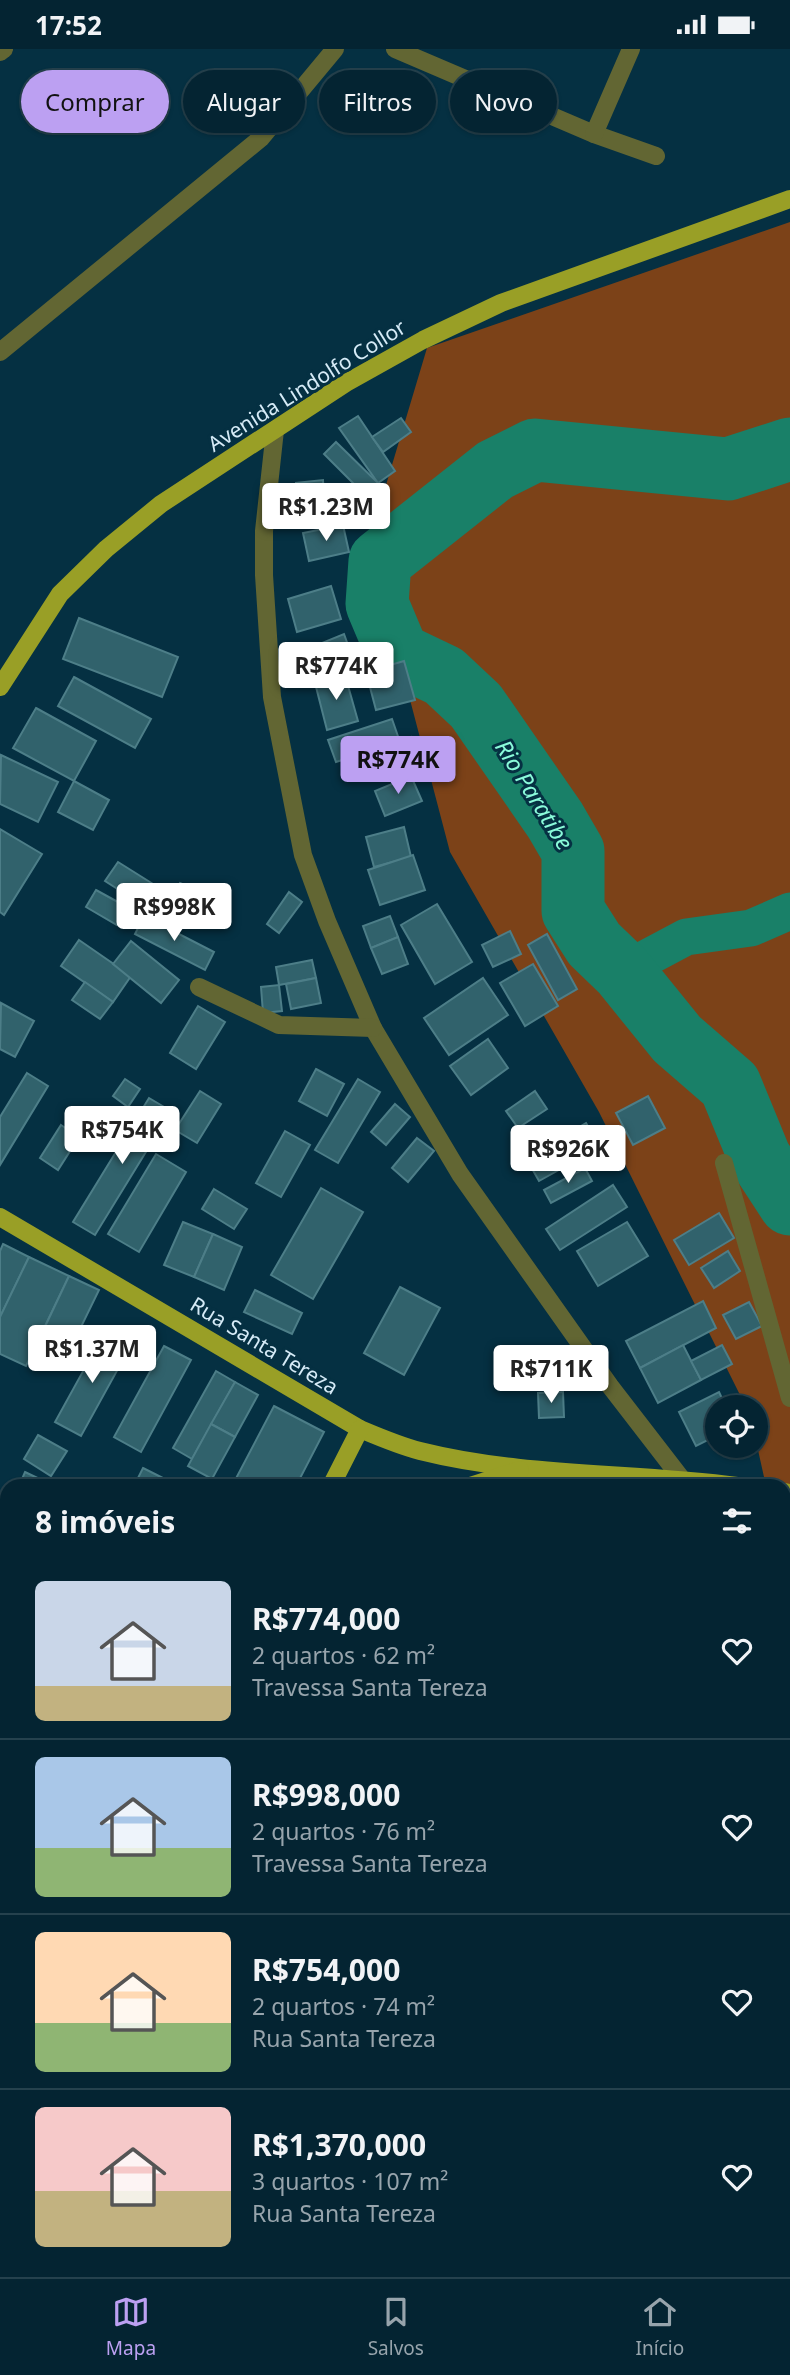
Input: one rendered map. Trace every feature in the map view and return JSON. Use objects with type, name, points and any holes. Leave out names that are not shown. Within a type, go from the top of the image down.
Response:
[{"type":"main road","name":"Avenida Lindolfo Collor","points":[[0,687],[60,594],[106,548],[162,504],[346,383],[501,303],[790,199]]},
{"type":"main road","name":"Rua Santa Tereza","points":[[0,1217],[360,1429],[418,1451],[523,1469]]},
{"type":"main road","points":[[335,1479],[360,1429]]},
{"type":"main road","points":[[492,1479],[523,1469],[688,1479]]},
{"type":"street","points":[[0,352],[261,138],[335,49]]},
{"type":"street","points":[[395,49],[438,56],[594,134],[656,156]]},
{"type":"street","points":[[594,134],[631,49]]},
{"type":"street","points":[[275,429],[264,531],[264,575],[272,697],[303,855],[373,1028],[460,1174],[610,1386],[681,1478]]},
{"type":"street","points":[[199,987],[279,1025],[373,1028]]},
{"type":"street","points":[[724,1163],[790,1398]]},
{"type":"shaded area","points":[[790,222],[790,1479],[764,1479],[760,1458],[768,1458],[768,1395],[740,1395],[599,1112],[450,852],[398,654],[383,495],[427,348]]},
{"type":"building","points":[[358,416],[395,471],[378,483],[339,428]]},
{"type":"building","points":[[401,418],[411,432],[383,452],[372,437]]},
{"type":"building","points":[[336,442],[378,483],[365,495],[324,454]]},
{"type":"building","points":[[323,480],[324,497],[298,500],[296,483]]},
{"type":"building","points":[[343,525],[349,552],[309,561],[303,533]]},
{"type":"building","points":[[331,586],[341,619],[297,632],[288,599]]},
{"type":"building","points":[[79,618],[178,657],[162,697],[63,659]]},
{"type":"building","points":[[344,634],[353,659],[310,676],[300,652]]},
{"type":"building","points":[[404,661],[415,700],[376,710],[366,672]]},
{"type":"building","points":[[345,675],[358,721],[327,730],[315,683]]},
{"type":"building","points":[[74,677],[151,719],[135,748],[58,706]]},
{"type":"building","points":[[36,708],[96,741],[74,781],[13,748]]},
{"type":"building","points":[[392,719],[400,742],[336,762],[328,740]]},
{"type":"building","points":[[411,737],[418,758],[377,773],[369,751]]},
{"type":"building","points":[[1,755],[58,782],[38,822],[0,804]]},
{"type":"building","points":[[411,776],[422,801],[385,816],[375,791]]},
{"type":"building","points":[[74,781],[109,800],[93,830],[58,812]]},
{"type":"building","points":[[404,827],[411,857],[374,867],[366,837]]},
{"type":"building","points":[[0,829],[42,854],[4,915],[0,912]]},
{"type":"building","points":[[413,855],[425,890],[380,905],[368,870]]},
{"type":"building","points":[[118,862],[161,889],[149,909],[105,881]]},
{"type":"building","points":[[180,883],[214,899],[204,919],[170,903]]},
{"type":"building","points":[[96,890],[127,907],[117,925],[86,907]]},
{"type":"building","points":[[289,892],[302,902],[279,933],[267,924]]},
{"type":"building","points":[[437,904],[472,962],[435,984],[401,925]]},
{"type":"building","points":[[144,916],[214,952],[205,970],[135,934]]},
{"type":"building","points":[[390,916],[398,937],[371,948],[363,926]]},
{"type":"building","points":[[510,931],[521,954],[493,967],[482,945]]},
{"type":"building","points":[[547,934],[577,989],[558,1000],[528,945]]},
{"type":"building","points":[[398,937],[408,964],[382,974],[371,948]]},
{"type":"building","points":[[79,940],[131,976],[113,1002],[61,966]]},
{"type":"building","points":[[131,941],[179,980],[161,1003],[113,964]]},
{"type":"building","points":[[312,960],[316,978],[279,985],[276,967]]},
{"type":"building","points":[[533,964],[558,1006],[525,1026],[500,983]]},
{"type":"building","points":[[316,978],[321,1003],[291,1009],[286,984]]},
{"type":"building","points":[[483,978],[508,1015],[449,1055],[424,1018]]},
{"type":"building","points":[[85,982],[113,1002],[100,1019],[72,1000]]},
{"type":"building","points":[[279,985],[282,1011],[263,1013],[261,987]]},
{"type":"building","points":[[1,1003],[34,1021],[15,1057],[0,1049]]},
{"type":"building","points":[[198,1006],[225,1022],[196,1069],[170,1053]]},
{"type":"building","points":[[488,1039],[508,1068],[471,1095],[450,1066]]},
{"type":"building","points":[[316,1069],[344,1084],[327,1116],[299,1101]]},
{"type":"building","points":[[27,1073],[48,1086],[0,1165],[0,1117]]},
{"type":"building","points":[[125,1079],[140,1089],[128,1107],[113,1096]]},
{"type":"building","points":[[358,1079],[380,1092],[338,1163],[315,1150]]},
{"type":"building","points":[[200,1091],[221,1104],[197,1143],[175,1130]]},
{"type":"building","points":[[535,1091],[547,1109],[518,1128],[506,1111]]},
{"type":"building","points":[[648,1096],[665,1128],[633,1145],[616,1113]]},
{"type":"building","points":[[149,1098],[171,1111],[95,1235],[73,1222]]},
{"type":"building","points":[[395,1104],[410,1117],[386,1145],[371,1132]]},
{"type":"building","points":[[586,1123],[600,1147],[539,1181],[526,1158]]},
{"type":"building","points":[[61,1125],[79,1137],[58,1170],[40,1158]]},
{"type":"building","points":[[285,1131],[310,1145],[281,1197],[256,1183]]},
{"type":"building","points":[[417,1138],[434,1151],[408,1182],[392,1168]]},
{"type":"building","points":[[156,1154],[186,1172],[139,1252],[108,1234]]},
{"type":"building","points":[[585,1168],[592,1181],[551,1203],[544,1190]]},
{"type":"building","points":[[613,1185],[627,1207],[560,1250],[546,1229]]},
{"type":"building","points":[[321,1188],[363,1212],[313,1299],[271,1275]]},
{"type":"building","points":[[214,1189],[247,1209],[234,1229],[202,1209]]},
{"type":"building","points":[[719,1213],[734,1238],[689,1265],[674,1240]]},
{"type":"building","points":[[183,1222],[213,1234],[194,1277],[164,1265]]},
{"type":"building","points":[[627,1222],[648,1256],[598,1286],[577,1251]]},
{"type":"building","points":[[213,1234],[242,1247],[224,1290],[194,1277]]},
{"type":"building","points":[[3,1244],[29,1257],[0,1317],[0,1251]]},
{"type":"building","points":[[728,1251],[740,1271],[714,1288],[701,1268]]},
{"type":"building","points":[[29,1257],[69,1276],[26,1366],[0,1354],[0,1317]]},
{"type":"building","points":[[69,1276],[99,1290],[62,1366],[33,1352]]},
{"type":"building","points":[[400,1287],[440,1308],[404,1375],[364,1353]]},
{"type":"building","points":[[255,1290],[302,1313],[292,1334],[244,1312]]},
{"type":"building","points":[[703,1301],[716,1328],[640,1368],[626,1341]]},
{"type":"building","points":[[749,1302],[762,1326],[736,1339],[723,1315]]},
{"type":"building","points":[[103,1335],[129,1349],[81,1436],[55,1422]]},
{"type":"building","points":[[683,1345],[701,1380],[658,1403],[640,1368]]},
{"type":"building","points":[[722,1345],[732,1364],[701,1380],[691,1361]]},
{"type":"building","points":[[164,1346],[191,1360],[141,1452],[114,1437]]},
{"type":"building","points":[[216,1371],[235,1382],[192,1459],[173,1448]]},
{"type":"building","points":[[235,1382],[258,1395],[235,1437],[211,1424]]},
{"type":"building","points":[[563,1392],[564,1417],[539,1418],[538,1393]]},
{"type":"building","points":[[705,1399],[705,1442],[696,1446],[679,1412]]},
{"type":"building","points":[[274,1406],[324,1432],[300,1479],[236,1479]]},
{"type":"building","points":[[211,1424],[235,1437],[212,1479],[188,1466]]},
{"type":"building","points":[[38,1435],[67,1451],[51,1476],[24,1459]]},
{"type":"building","points":[[143,1468],[165,1479],[138,1479]]},
{"type":"building","points":[[25,1472],[40,1479],[22,1479]]},
{"type":"waterway","name":"Rio Paratibe","points":[[790,449],[728,469],[535,450],[495,470],[380,561],[377,604],[398,654],[444,676],[476,706],[555,820],[573,851],[573,911],[594,944],[622,971],[677,1039],[730,1085],[760,1158],[790,1204]]},
{"type":"waterway","points":[[622,971],[686,937],[751,928],[790,911]]}]
